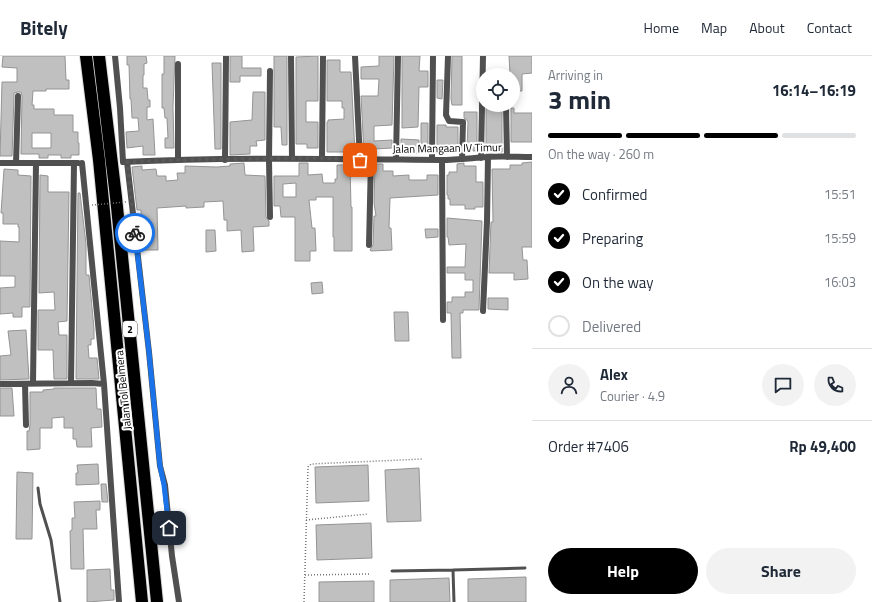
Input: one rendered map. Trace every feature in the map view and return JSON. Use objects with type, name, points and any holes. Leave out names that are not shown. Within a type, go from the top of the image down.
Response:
[{"type":"highway","name":"Jalan Tol Belmera","points":[[86,56],[99,160],[142,602]]},
{"type":"highway","name":"Jalan Tol Belmera","points":[[99,56],[116,197],[157,602]]},
{"type":"street","points":[[115,56],[125,162],[147,329],[160,466],[164,485],[179,602]]},
{"type":"street","points":[[226,56],[226,160]]},
{"type":"street","points":[[291,56],[292,159]]},
{"type":"street","points":[[322,158],[323,56]]},
{"type":"street","points":[[355,56],[360,160]]},
{"type":"street","points":[[396,159],[398,56]]},
{"type":"street","points":[[432,160],[433,56]]},
{"type":"street","points":[[448,56],[446,116],[449,121],[463,122],[462,159]]},
{"type":"street","points":[[483,56],[484,157],[487,221],[483,311]]},
{"type":"street","points":[[178,64],[178,160]]},
{"type":"street","points":[[270,71],[270,217]]},
{"type":"street","points":[[16,163],[18,96]]},
{"type":"street","points":[[506,112],[507,157]]},
{"type":"street","name":"Jalan Mangaan IV Timur","points":[[125,162],[322,158],[360,160],[442,160],[532,156]]},
{"type":"street","points":[[369,245],[371,159]]},
{"type":"street","points":[[442,160],[443,320]]},
{"type":"street","points":[[33,383],[36,163]]},
{"type":"street","points":[[72,383],[74,163]]},
{"type":"street","points":[[0,164],[83,163],[104,384],[119,602]]},
{"type":"street","points":[[0,384],[104,384]]},
{"type":"street","points":[[25,384],[26,425]]},
{"type":"lane","points":[[38,488],[40,504],[51,540],[60,602]]},
{"type":"lane","points":[[392,571],[525,568]]},
{"type":"lane","points":[[453,570],[454,602]]},
{"type":"path","points":[[92,205],[126,202]]},
{"type":"path","points":[[304,602],[308,467],[311,464],[423,459]]},
{"type":"path","points":[[306,520],[368,514]]},
{"type":"path","points":[[305,575],[368,574]]},
{"type":"building","points":[[3,56],[65,56],[66,80],[69,80],[69,89],[46,89],[46,91],[33,91],[32,105],[34,105],[34,109],[54,109],[54,115],[73,115],[73,132],[78,132],[79,155],[71,155],[71,158],[61,158],[61,155],[48,155],[48,158],[39,158],[39,154],[21,154],[22,96],[21,92],[18,92],[14,93],[12,156],[0,156],[2,82],[17,82],[17,68],[2,67]],"holes":[[[32,133],[51,133],[51,148],[32,148]]]},
{"type":"building","points":[[127,56],[146,56],[147,63],[144,64],[143,88],[147,88],[148,100],[150,100],[150,107],[147,107],[147,120],[153,119],[155,155],[143,155],[143,146],[127,148],[126,132],[139,131],[138,118],[132,118],[129,65],[127,65]]},
{"type":"building","points":[[164,56],[175,56],[173,107],[174,148],[165,148],[165,138],[168,138],[167,118],[165,118],[164,108],[162,108],[162,74],[164,74]]},
{"type":"building","points":[[230,56],[242,56],[242,68],[261,68],[261,76],[240,76],[240,82],[230,82]]},
{"type":"building","points":[[274,56],[287,56],[287,145],[282,145],[281,127],[274,127]]},
{"type":"building","points":[[318,56],[318,101],[306,101],[306,122],[318,122],[318,148],[307,148],[307,144],[296,144],[296,57]]},
{"type":"building","points":[[379,56],[394,56],[392,125],[374,126],[374,141],[392,140],[392,148],[374,149],[374,154],[364,154],[361,96],[378,96],[379,79],[361,79],[361,67],[379,66]]},
{"type":"building","points":[[402,56],[420,56],[419,71],[428,71],[428,87],[419,87],[418,127],[402,128]]},
{"type":"building","points":[[452,56],[462,56],[462,105],[452,105]]},
{"type":"building","points":[[509,56],[532,56],[532,73],[522,74],[522,91],[520,91],[520,68],[510,68]]},
{"type":"building","points":[[327,60],[340,60],[340,72],[351,72],[355,154],[352,154],[352,152],[327,152],[327,122],[328,120],[344,119],[344,108],[342,108],[342,101],[327,101]]},
{"type":"building","points":[[212,63],[221,63],[221,149],[215,149]]},
{"type":"building","points":[[437,80],[443,80],[442,99],[437,98]]},
{"type":"building","points":[[253,92],[265,92],[265,140],[256,141],[257,146],[250,146],[250,154],[230,155],[230,122],[252,120]]},
{"type":"building","points":[[464,112],[477,112],[477,151],[467,149],[468,122],[464,118]]},
{"type":"building","points":[[486,112],[502,112],[502,152],[486,153]]},
{"type":"building","points":[[511,112],[532,113],[532,142],[511,142]]},
{"type":"building","points":[[421,123],[428,123],[428,144],[421,144]]},
{"type":"building","points":[[437,125],[458,127],[458,148],[437,147]]},
{"type":"building","points":[[401,139],[419,140],[419,153],[401,153]]},
{"type":"building","points":[[532,162],[532,247],[522,247],[523,260],[527,260],[528,279],[514,280],[514,273],[489,273],[491,222],[493,222],[492,169],[510,169],[510,165],[522,165],[522,163]]},
{"type":"building","points":[[244,163],[245,175],[265,176],[266,217],[269,221],[269,226],[253,227],[254,251],[242,252],[241,230],[227,231],[227,220],[224,220],[223,201],[204,202],[204,207],[186,208],[186,206],[157,208],[158,250],[142,250],[140,237],[141,210],[137,210],[132,167],[142,166],[142,170],[156,169],[157,176],[166,176],[166,181],[178,180],[177,173],[185,173],[185,166],[217,167]]},
{"type":"building","points":[[299,163],[308,163],[308,175],[322,174],[323,183],[335,183],[335,179],[337,179],[337,165],[350,165],[352,251],[334,251],[333,197],[316,197],[316,200],[309,200],[312,228],[315,228],[316,251],[310,251],[310,261],[295,261],[295,217],[281,217],[280,206],[274,206],[274,176],[299,176]],"holes":[[[296,183],[296,197],[283,197],[283,184]]]},
{"type":"building","points":[[464,163],[464,166],[476,166],[476,182],[483,182],[483,207],[465,209],[465,205],[450,205],[450,199],[448,199],[447,195],[447,175],[449,175],[449,172],[457,172],[457,164]]},
{"type":"building","points":[[375,164],[383,164],[383,171],[393,171],[393,176],[409,175],[409,180],[427,180],[427,175],[438,175],[438,195],[390,198],[389,228],[391,228],[392,250],[370,250],[373,245],[374,216],[376,216],[374,203]]},
{"type":"building","points":[[4,169],[18,170],[18,175],[31,176],[30,307],[22,307],[22,317],[13,317],[13,313],[0,314],[0,288],[15,287],[15,276],[0,276],[0,241],[19,242],[18,224],[3,224],[3,213],[1,213]]},
{"type":"building","points":[[40,175],[48,176],[48,192],[69,192],[67,321],[58,322],[59,335],[67,335],[67,379],[54,379],[53,350],[38,350],[38,310],[55,310],[54,292],[39,293]]},
{"type":"building","points":[[78,193],[80,193],[86,244],[86,275],[89,275],[94,329],[94,339],[91,339],[91,345],[88,345],[89,358],[97,358],[99,379],[76,379]]},
{"type":"building","points":[[447,218],[482,221],[479,310],[463,310],[463,313],[460,313],[461,358],[452,358],[451,313],[447,313],[447,302],[452,302],[452,297],[465,297],[465,292],[473,292],[473,280],[465,280],[465,273],[447,273],[447,267],[465,267],[466,244],[449,245],[447,237]]},
{"type":"building","points":[[425,229],[438,229],[438,237],[426,238]]},
{"type":"building","points":[[206,230],[215,230],[216,251],[206,252]]},
{"type":"building","points":[[322,282],[323,293],[312,294],[311,283]]},
{"type":"building","points":[[488,298],[508,298],[508,310],[488,309]]},
{"type":"building","points":[[394,312],[408,312],[409,341],[395,341]]},
{"type":"building","points":[[26,330],[29,379],[0,380],[0,356],[11,355],[8,331]]},
{"type":"building","points":[[0,388],[12,388],[14,416],[0,416]]},
{"type":"building","points":[[54,388],[96,388],[97,409],[101,409],[102,427],[91,428],[92,447],[77,447],[76,439],[73,439],[73,428],[64,428],[64,417],[52,418],[52,428],[40,428],[40,449],[27,450],[27,431],[29,431],[30,425],[30,392],[43,392],[43,390]]},
{"type":"building","points":[[98,464],[99,484],[76,485],[76,473],[78,473],[77,465]]},
{"type":"building","points":[[368,465],[369,501],[316,503],[315,467]]},
{"type":"building","points":[[419,468],[421,521],[387,522],[385,470]]},
{"type":"building","points":[[17,472],[33,473],[32,539],[16,539]]},
{"type":"building","points":[[101,484],[106,484],[108,502],[102,502]]},
{"type":"building","points":[[100,501],[100,510],[96,510],[97,529],[83,529],[84,569],[71,569],[70,531],[72,530],[72,518],[75,518],[74,502]]},
{"type":"building","points":[[371,523],[372,558],[317,560],[316,525]]},
{"type":"building","points":[[110,569],[111,590],[114,590],[114,600],[87,602],[87,570]]},
{"type":"building","points":[[526,577],[526,602],[468,602],[468,579]]},
{"type":"building","points":[[449,578],[450,602],[390,602],[390,580]]},
{"type":"building","points":[[374,581],[374,602],[319,602],[319,582]]},
{"type":"way so far","points":[[135,233],[127,162],[322,158],[360,160]]},
{"type":"route","points":[[135,233],[149,352],[160,470],[163,477],[169,528]]}]
